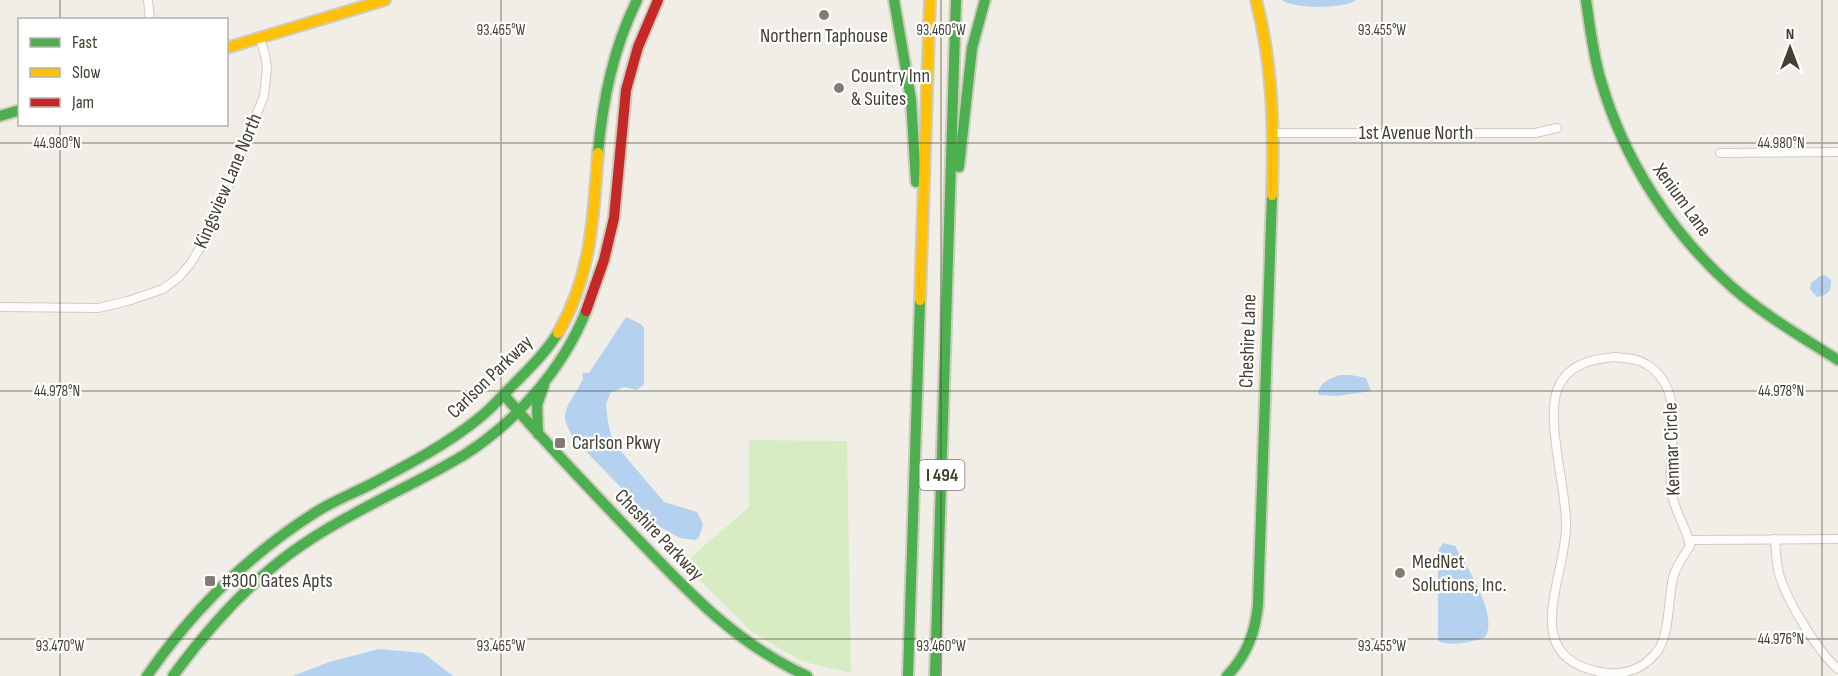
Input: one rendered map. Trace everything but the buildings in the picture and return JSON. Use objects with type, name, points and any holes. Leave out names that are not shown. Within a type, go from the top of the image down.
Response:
[{"type":"main road","name":"Carlson Parkway","points":[[147,676],[163,651],[198,609],[235,571],[319,510],[441,445],[478,419],[529,370],[559,332],[583,281],[593,237],[600,129],[607,81],[625,24],[637,0]]},
{"type":"main road","name":"Carlson Parkway","points":[[173,676],[193,647],[221,615],[280,561],[330,527],[435,472],[467,452],[517,410],[563,358],[579,331],[606,257],[616,212],[619,141],[628,77],[646,24],[658,0]]},
{"type":"main road","points":[[894,0],[911,99],[920,277]]},
{"type":"main road","name":"I 494","points":[[908,676],[930,0]]},
{"type":"main road","name":"I 494","points":[[935,676],[956,0]]},
{"type":"main road","points":[[949,274],[972,48],[985,0]]},
{"type":"main road","name":"Cheshire Lane","points":[[1227,676],[1246,654],[1257,623],[1274,133],[1272,73],[1256,0]]},
{"type":"main road","name":"Xenium Lane","points":[[1586,0],[1589,31],[1600,79],[1627,149],[1658,201],[1698,252],[1730,285],[1787,328],[1838,360]]},
{"type":"main road","points":[[228,47],[378,1]]},
{"type":"main road","points":[[0,116],[18,111]]},
{"type":"main road","points":[[538,435],[537,405],[546,379]]},
{"type":"main road","name":"Cheshire Parkway","points":[[504,395],[538,435],[705,608],[750,646],[791,670],[807,676]]},
{"type":"street","points":[[148,0],[150,18]]},
{"type":"street","name":"Kingsview Lane North","points":[[0,307],[98,308],[129,301],[163,289],[178,277],[203,246],[264,96],[267,68],[260,38]]},
{"type":"street","name":"1st Avenue North","points":[[1274,133],[1535,133],[1557,129]]},
{"type":"street","points":[[1720,153],[1838,152]]},
{"type":"street","name":"Kenmar Circle","points":[[1615,357],[1634,359],[1652,368],[1666,386],[1671,396],[1673,409],[1671,488],[1676,511],[1689,540],[1690,546],[1680,561],[1673,580],[1659,651],[1631,672],[1620,674],[1578,667],[1567,658],[1554,637],[1552,621],[1554,588],[1561,565],[1567,525],[1556,437],[1555,405],[1558,387],[1567,375],[1582,363],[1615,357]]},
{"type":"street","points":[[1775,539],[1777,564],[1783,586],[1820,650],[1838,669]]},
{"type":"street","points":[[1689,540],[1838,539]]},
{"type":"green space","points":[[749,440],[847,441],[851,673],[801,661],[752,632],[683,564],[749,507]]},
{"type":"water","points":[[1282,0],[1356,0],[1342,5],[1319,7],[1296,5]]},
{"type":"water","points":[[1824,275],[1831,280],[1830,290],[1817,297],[1810,289],[1811,283]]},
{"type":"water","points":[[626,317],[641,324],[644,328],[644,384],[637,390],[624,387],[610,393],[606,405],[611,435],[619,449],[664,502],[697,512],[703,524],[699,537],[695,540],[680,538],[657,525],[577,442],[566,424],[566,410],[583,379],[582,373],[589,373]]},
{"type":"water","points":[[1340,375],[1366,378],[1371,391],[1337,396],[1319,395],[1318,392],[1324,383]]},
{"type":"water","points":[[1443,543],[1455,546],[1480,592],[1488,619],[1488,630],[1484,638],[1455,644],[1438,641],[1438,551]]},
{"type":"water","points":[[379,649],[423,653],[453,676],[293,676],[329,662]]},
{"type":"traffic: fast","points":[[598,153],[610,75],[621,37],[637,0]]},
{"type":"traffic: fast","points":[[894,0],[911,99],[916,182]]},
{"type":"traffic: fast","points":[[935,676],[956,0]]},
{"type":"traffic: fast","points":[[959,167],[972,48],[985,0]]},
{"type":"traffic: fast","points":[[1586,0],[1596,61],[1611,110],[1636,167],[1670,219],[1689,243],[1732,287],[1770,316],[1838,360]]},
{"type":"traffic: fast","points":[[0,116],[18,111]]},
{"type":"traffic: fast","points":[[1227,676],[1240,660],[1249,643],[1258,605],[1272,195]]},
{"type":"traffic: fast","points":[[908,676],[920,300]]},
{"type":"traffic: fast","points":[[173,676],[234,602],[288,555],[346,518],[464,455],[502,427],[551,373],[565,353],[586,311]]},
{"type":"traffic: fast","points":[[147,676],[203,606],[267,546],[323,508],[416,460],[466,428],[487,411],[526,372],[558,333]]},
{"type":"traffic: fast","points":[[538,434],[537,405],[544,385]]},
{"type":"traffic: fast","points":[[504,395],[612,512],[710,612],[755,647],[807,676]]},
{"type":"traffic: slow","points":[[228,47],[385,0]]},
{"type":"traffic: slow","points":[[920,300],[930,0]]},
{"type":"traffic: slow","points":[[1256,0],[1266,48],[1271,97],[1272,195]]},
{"type":"traffic: slow","points":[[558,333],[578,289],[589,246],[598,153]]},
{"type":"traffic: jam","points":[[586,311],[604,260],[614,218],[626,90],[638,47],[658,0]]},
{"type":"place","name":"Northern Taphouse","points":[[824,15]]},
{"type":"place","name":"Country Inn & Suites","points":[[839,88]]},
{"type":"place","name":"Carlson Pkwy","points":[[560,443]]},
{"type":"place","name":"MedNet Solutions, Inc.","points":[[1400,573]]},
{"type":"place","name":"#300 Gates Apts","points":[[210,581]]}]
